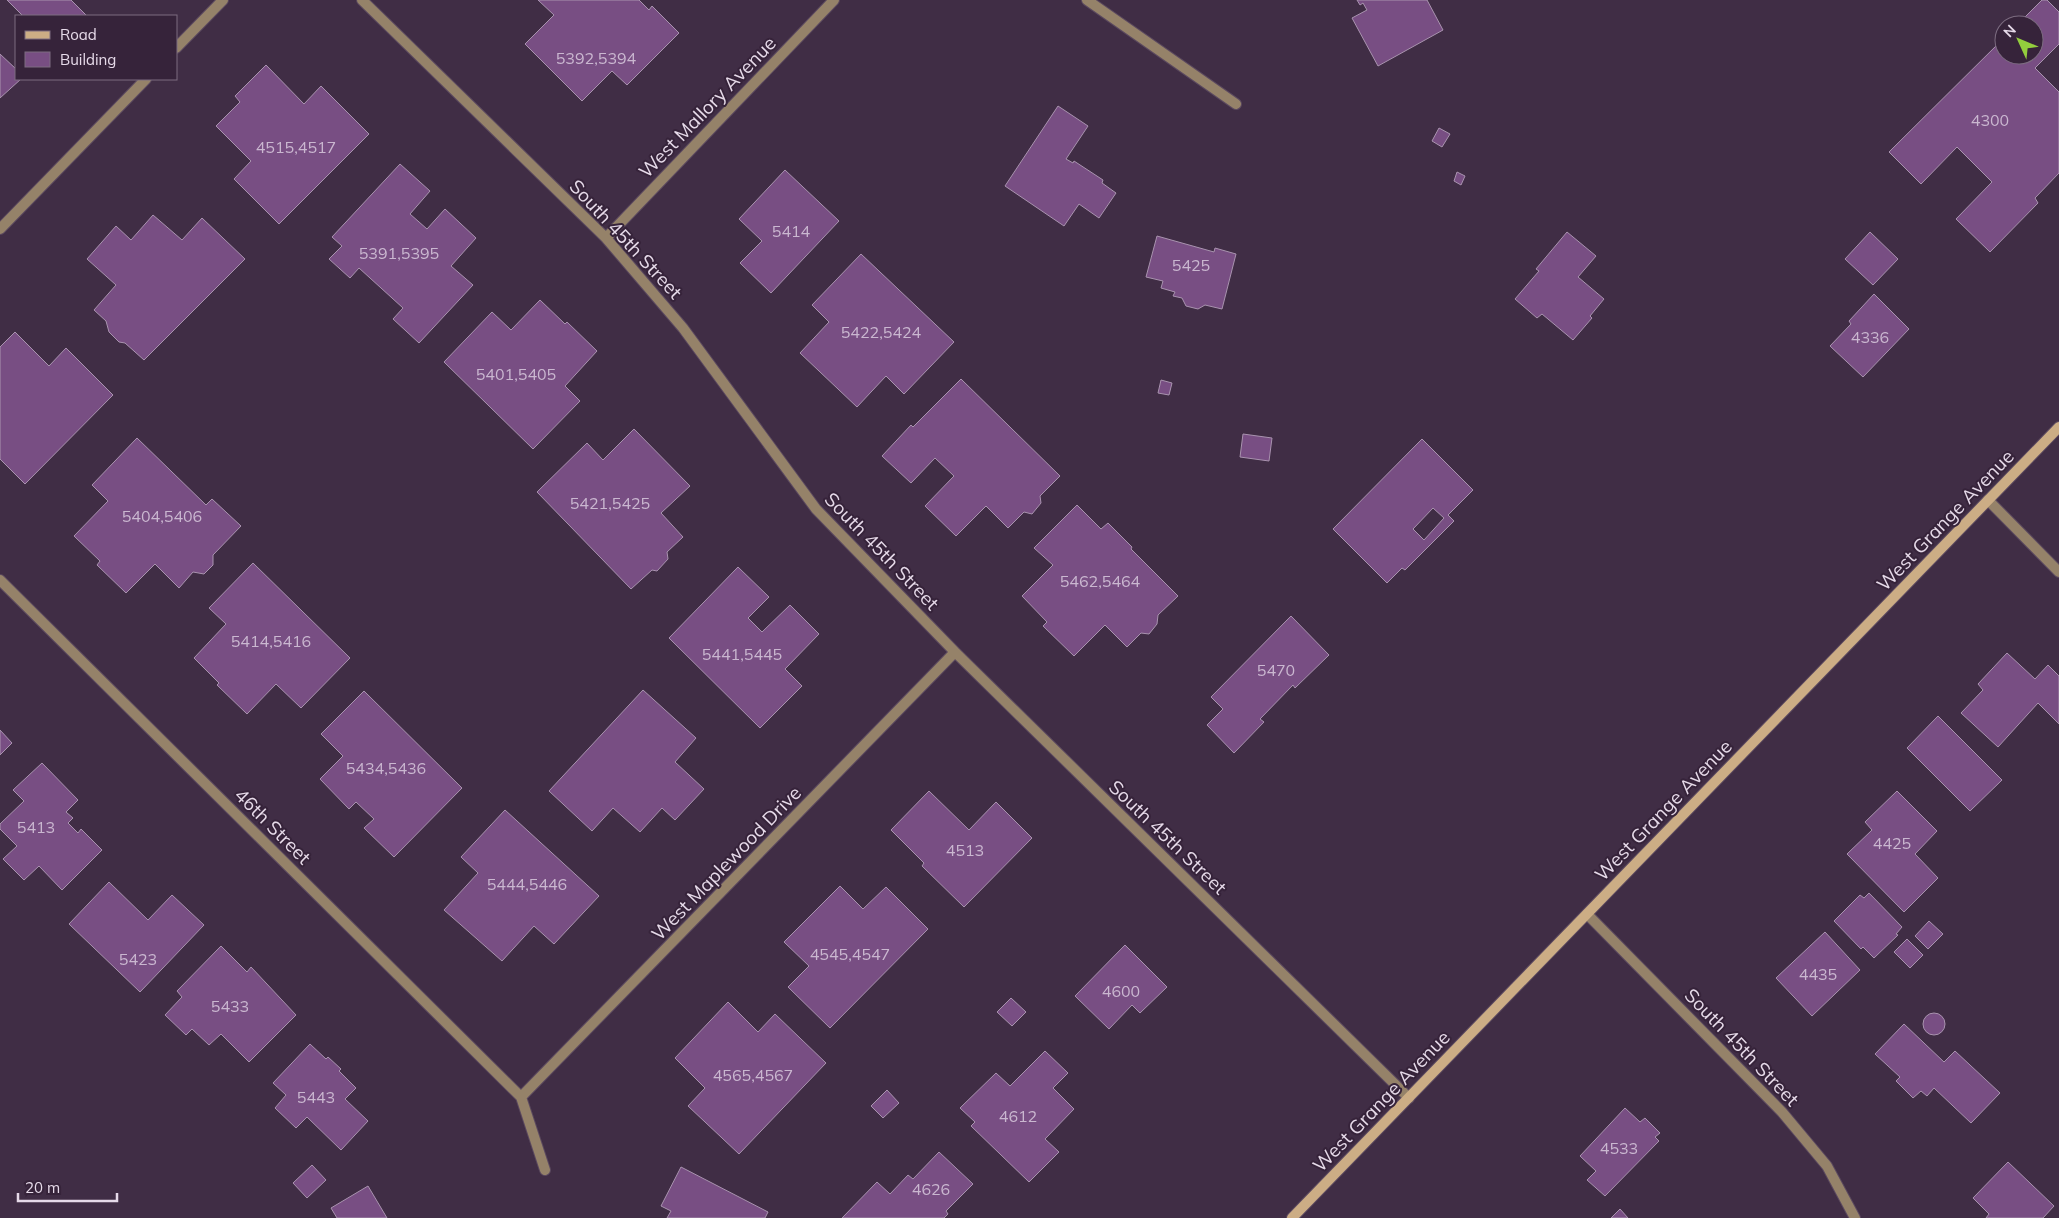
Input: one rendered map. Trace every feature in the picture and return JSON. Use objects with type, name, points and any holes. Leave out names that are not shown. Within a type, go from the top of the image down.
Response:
[{"type":"street","points":[[178,46],[222,0]]},
{"type":"street","name":"South 45th Street","points":[[362,0],[606,238],[683,328],[816,509],[955,652],[1409,1098]]},
{"type":"street","name":"West Mallory Avenue","points":[[606,238],[834,0]]},
{"type":"street","points":[[1087,0],[1236,104]]},
{"type":"street","points":[[0,229],[145,80]]},
{"type":"street","name":"West Grange Avenue","points":[[1292,1218],[2059,427]]},
{"type":"street","points":[[1988,500],[2059,572]]},
{"type":"street","name":"46th Street","points":[[0,580],[521,1097]]},
{"type":"street","name":"West Maplewood Drive","points":[[521,1097],[955,652]]},
{"type":"street","name":"South 45th Street","points":[[1587,914],[1782,1112],[1827,1166],[1856,1218]]},
{"type":"street","points":[[521,1097],[545,1170]]},
{"type":"building","points":[[7,0],[71,0],[86,15],[22,15]]},
{"type":"building","points":[[538,0],[639,0],[649,10],[652,6],[679,33],[627,85],[612,71],[582,101],[525,44],[554,15]]},
{"type":"building","points":[[1357,0],[1427,0],[1443,30],[1378,66],[1352,18],[1367,10],[1363,3],[1360,5]]},
{"type":"building","points":[[2042,0],[2047,0],[2059,12],[2059,44],[2044,59],[2044,15],[2027,15]]},
{"type":"building","points":[[1994,48],[1994,65],[2038,65],[2035,68],[2059,92],[2059,173],[2035,198],[2038,203],[1990,252],[1956,219],[1992,182],[1957,147],[1921,184],[1889,152]]},
{"type":"building","points":[[0,54],[15,68],[15,80],[20,80],[0,98]]},
{"type":"building","points":[[266,65],[304,104],[321,86],[369,134],[279,224],[234,179],[251,161],[216,126],[240,102],[235,96]]},
{"type":"building","points":[[1058,106],[1088,126],[1066,159],[1073,163],[1074,161],[1103,180],[1102,183],[1116,193],[1099,218],[1079,204],[1064,226],[1005,186]]},
{"type":"building","points":[[1439,128],[1450,134],[1442,147],[1432,141]]},
{"type":"building","points":[[400,164],[430,191],[410,214],[427,229],[445,209],[476,238],[451,266],[473,285],[419,343],[393,319],[403,308],[359,268],[350,278],[329,259],[342,246],[332,237]]},
{"type":"building","points":[[785,170],[839,221],[771,293],[740,263],[762,241],[739,219]]},
{"type":"building","points":[[1457,172],[1465,176],[1461,185],[1454,181]]},
{"type":"building","points":[[153,215],[182,240],[202,218],[245,259],[144,360],[125,343],[119,342],[109,332],[106,321],[94,310],[116,285],[87,259],[116,226],[131,240]]},
{"type":"building","points":[[1567,232],[1596,256],[1578,277],[1604,299],[1590,316],[1592,318],[1573,340],[1542,314],[1537,318],[1515,299],[1539,271],[1536,269]]},
{"type":"building","points":[[1870,232],[1898,259],[1873,285],[1845,259]]},
{"type":"building","points":[[1157,236],[1214,252],[1215,248],[1236,254],[1222,309],[1205,305],[1198,309],[1186,306],[1182,298],[1173,296],[1175,292],[1161,288],[1163,281],[1146,277]]},
{"type":"building","points":[[861,254],[954,342],[904,394],[886,376],[857,407],[800,353],[829,322],[812,305]]},
{"type":"building","points":[[1874,294],[1909,329],[1863,377],[1830,346],[1851,324],[1849,321]]},
{"type":"building","points":[[540,300],[565,324],[567,322],[597,351],[565,386],[580,401],[533,449],[444,362],[492,312],[511,330]]},
{"type":"building","points":[[15,332],[49,366],[66,348],[113,395],[25,484],[0,459],[0,347]]},
{"type":"building","points":[[961,379],[1060,476],[1040,496],[1041,503],[1032,514],[1024,512],[1008,528],[986,506],[956,536],[925,506],[954,476],[935,458],[911,483],[882,456],[911,425],[913,427]]},
{"type":"building","points":[[1161,380],[1172,383],[1169,395],[1158,393]]},
{"type":"building","points":[[634,429],[690,486],[661,513],[683,537],[667,552],[668,559],[657,571],[652,570],[631,589],[537,492],[587,443],[603,460]]},
{"type":"building","points":[[1243,434],[1272,438],[1269,461],[1240,457]]},
{"type":"building","points":[[137,438],[206,505],[212,499],[241,526],[213,555],[213,565],[204,574],[193,572],[179,588],[155,564],[126,593],[97,565],[100,561],[74,536],[108,501],[92,485]]},
{"type":"building","points":[[1422,439],[1473,490],[1448,515],[1454,521],[1405,570],[1402,568],[1387,583],[1333,529]],"holes":[[[1433,508],[1444,518],[1424,540],[1413,529]]]},
{"type":"building","points":[[1077,505],[1101,529],[1108,523],[1178,596],[1158,615],[1157,624],[1149,634],[1141,633],[1127,647],[1105,625],[1074,656],[1043,626],[1047,622],[1022,596],[1053,565],[1034,548]]},
{"type":"building","points":[[253,563],[350,658],[301,708],[276,684],[247,714],[217,685],[219,683],[194,658],[226,624],[209,608]]},
{"type":"building","points":[[738,567],[769,597],[748,618],[762,632],[790,605],[819,634],[785,669],[802,686],[760,728],[669,638]]},
{"type":"building","points":[[1291,616],[1329,655],[1295,688],[1293,685],[1260,719],[1264,722],[1234,753],[1207,725],[1223,709],[1211,697]]},
{"type":"building","points":[[2007,653],[2035,679],[2048,665],[2059,676],[2059,724],[2038,703],[1998,747],[1961,713],[1983,690],[1978,684]]},
{"type":"building","points":[[643,690],[696,738],[675,762],[704,789],[675,820],[662,808],[640,832],[613,808],[592,831],[549,791]]},
{"type":"building","points":[[364,691],[462,788],[394,857],[364,828],[374,819],[356,802],[349,809],[320,779],[343,756],[321,734]]},
{"type":"building","points":[[1938,716],[2002,780],[1970,811],[1907,748]]},
{"type":"building","points":[[0,730],[12,743],[0,755]]},
{"type":"building","points":[[42,763],[78,800],[66,812],[73,818],[68,823],[78,833],[81,829],[102,850],[62,890],[39,866],[24,880],[3,859],[17,846],[0,829],[0,824],[24,801],[13,790]]},
{"type":"building","points":[[929,791],[969,830],[996,802],[1032,838],[964,907],[922,866],[924,863],[891,830]]},
{"type":"building","points":[[1897,791],[1937,831],[1915,854],[1938,878],[1904,912],[1847,854],[1872,830],[1865,822]]},
{"type":"building","points":[[505,810],[599,896],[554,944],[534,926],[502,961],[444,910],[478,873],[461,857]]},
{"type":"building","points":[[109,882],[148,920],[172,895],[204,925],[140,992],[69,924]]},
{"type":"building","points":[[840,886],[863,909],[886,887],[928,929],[830,1028],[788,987],[809,966],[784,942]]},
{"type":"building","points":[[1869,893],[1902,927],[1896,934],[1898,935],[1874,958],[1863,947],[1861,949],[1834,921],[1860,895],[1864,898]]},
{"type":"building","points":[[1929,921],[1943,934],[1928,949],[1915,936]]},
{"type":"building","points":[[1825,932],[1860,970],[1812,1016],[1776,978]]},
{"type":"building","points":[[1907,939],[1923,955],[1910,968],[1894,952]]},
{"type":"building","points":[[1125,945],[1167,987],[1140,1013],[1132,1005],[1109,1029],[1075,996]]},
{"type":"building","points":[[221,946],[247,972],[251,967],[296,1015],[249,1062],[221,1034],[209,1045],[192,1029],[186,1035],[165,1015],[182,997],[177,991]]},
{"type":"building","points":[[1011,998],[1026,1012],[1012,1026],[997,1012]]},
{"type":"building","points":[[728,1002],[758,1032],[775,1014],[826,1063],[739,1154],[688,1106],[705,1088],[675,1058]]},
{"type":"building","points":[[1934,1013],[1942,1016],[1945,1024],[1942,1032],[1934,1035],[1926,1032],[1923,1024],[1926,1016]]},
{"type":"building","points":[[1904,1024],[1944,1062],[1955,1051],[2000,1093],[1971,1123],[1934,1088],[1927,1096],[1921,1091],[1913,1098],[1896,1081],[1900,1077],[1875,1054]]},
{"type":"building","points":[[310,1044],[326,1059],[328,1057],[341,1069],[339,1071],[356,1088],[345,1099],[368,1121],[341,1150],[307,1117],[296,1128],[275,1108],[286,1095],[273,1083]]},
{"type":"building","points":[[1045,1051],[1068,1073],[1053,1088],[1074,1109],[1045,1139],[1059,1152],[1029,1182],[971,1126],[975,1122],[960,1108],[996,1073],[1010,1086]]},
{"type":"building","points":[[887,1090],[899,1103],[883,1118],[871,1106]]},
{"type":"building","points":[[1625,1108],[1640,1122],[1645,1118],[1660,1133],[1655,1137],[1659,1141],[1605,1196],[1587,1180],[1596,1171],[1580,1156]]},
{"type":"building","points":[[939,1152],[973,1184],[946,1211],[948,1214],[944,1218],[842,1218],[877,1182],[890,1194],[908,1175],[913,1179]]},
{"type":"building","points":[[2008,1162],[2054,1206],[2043,1218],[1986,1218],[1989,1214],[1973,1198]]},
{"type":"building","points":[[312,1165],[326,1180],[307,1198],[293,1183]]},
{"type":"building","points":[[681,1167],[768,1212],[765,1218],[667,1218],[671,1211],[661,1206]]},
{"type":"building","points":[[368,1186],[387,1218],[337,1218],[331,1208]]},
{"type":"building","points":[[1620,1209],[1628,1218],[1611,1218]]}]
